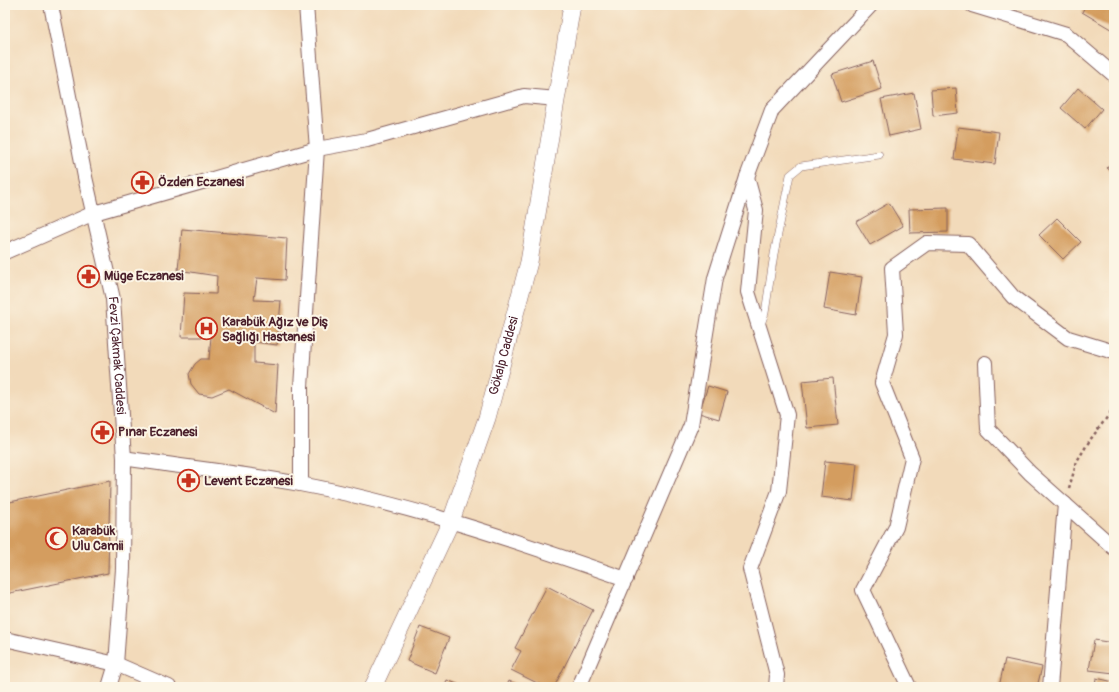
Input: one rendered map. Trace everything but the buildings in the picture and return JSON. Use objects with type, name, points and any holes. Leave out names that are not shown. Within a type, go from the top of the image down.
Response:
[{"type":"street","name":"Fevzi Çakmak Caddesi","points":[[51,5],[85,177],[113,299],[124,458],[123,569],[116,664],[109,687]]},
{"type":"street","points":[[301,484],[301,387],[317,149],[306,5]]},
{"type":"street","name":"Gökalp Caddesi","points":[[373,687],[451,521],[487,418],[529,262],[572,5]]},
{"type":"street","points":[[579,687],[691,425],[715,278],[747,177],[772,110],[871,5]]},
{"type":"street","points":[[972,5],[1066,34],[1114,74]]},
{"type":"street","points":[[5,252],[94,213],[317,149],[367,140],[524,96],[557,99]]},
{"type":"street","points":[[747,177],[756,210],[748,292],[787,415],[778,491],[750,569],[777,674],[776,687]]},
{"type":"street","points":[[909,687],[863,590],[896,527],[912,458],[882,383],[896,334],[892,268],[927,243],[968,244],[1013,297],[1068,338],[1114,352]]},
{"type":"street","points":[[985,363],[988,429],[1030,473],[1114,548]]},
{"type":"street","points":[[124,458],[301,484],[451,521],[626,579]]},
{"type":"street","points":[[1050,687],[1065,504]]},
{"type":"street","points":[[5,639],[116,664],[169,687]]},
{"type":"lane","points":[[760,329],[766,313],[774,254],[790,175],[801,166],[879,156]]},
{"type":"path","points":[[1065,504],[1077,461],[1090,440],[1114,408]]},
{"type":"place","name":"Özden Eczanesi","points":[[143,182]]},
{"type":"place","name":"Müge Eczanesi","points":[[88,276]]},
{"type":"place","name":"Karabük Ağız ve Diş Sağlığı Hastanesi","points":[[207,329]]},
{"type":"place","name":"Pınar Eczanesi","points":[[102,432]]},
{"type":"place","name":"Levent Eczanesi","points":[[189,481]]},
{"type":"place","name":"Karabük Ulu Camii","points":[[57,538]]}]
